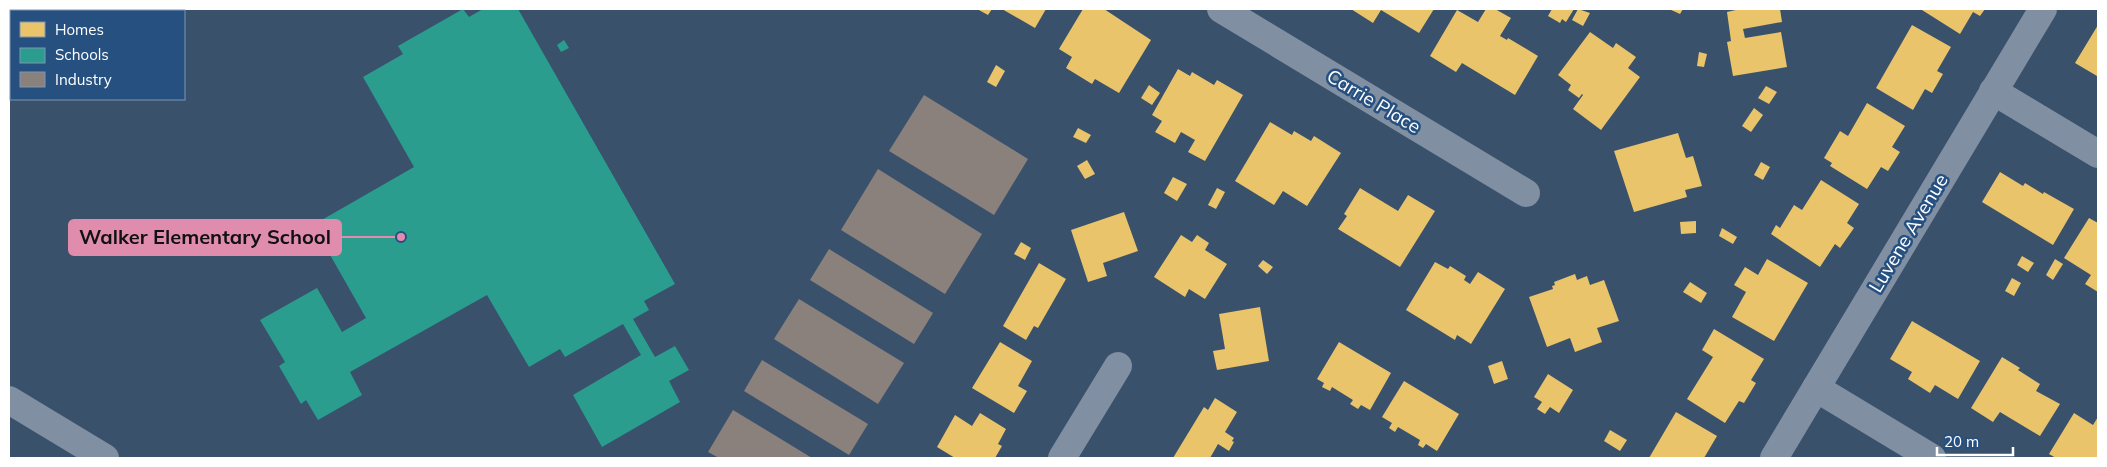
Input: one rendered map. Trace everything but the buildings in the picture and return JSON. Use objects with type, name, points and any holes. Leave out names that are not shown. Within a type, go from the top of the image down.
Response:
[{"type":"street","name":"Carrie Place","points":[[1221,9],[1526,193]]},
{"type":"street","name":"Luvene Avenue","points":[[1774,458],[2043,9]]},
{"type":"street","points":[[1993,92],[2098,154]]},
{"type":"street","points":[[1062,458],[1118,366]]},
{"type":"street","points":[[1816,388],[1932,458]]},
{"type":"street","points":[[9,400],[105,458]]},
{"type":"place","name":"Walker Elementary School","points":[[401,237]]}]
